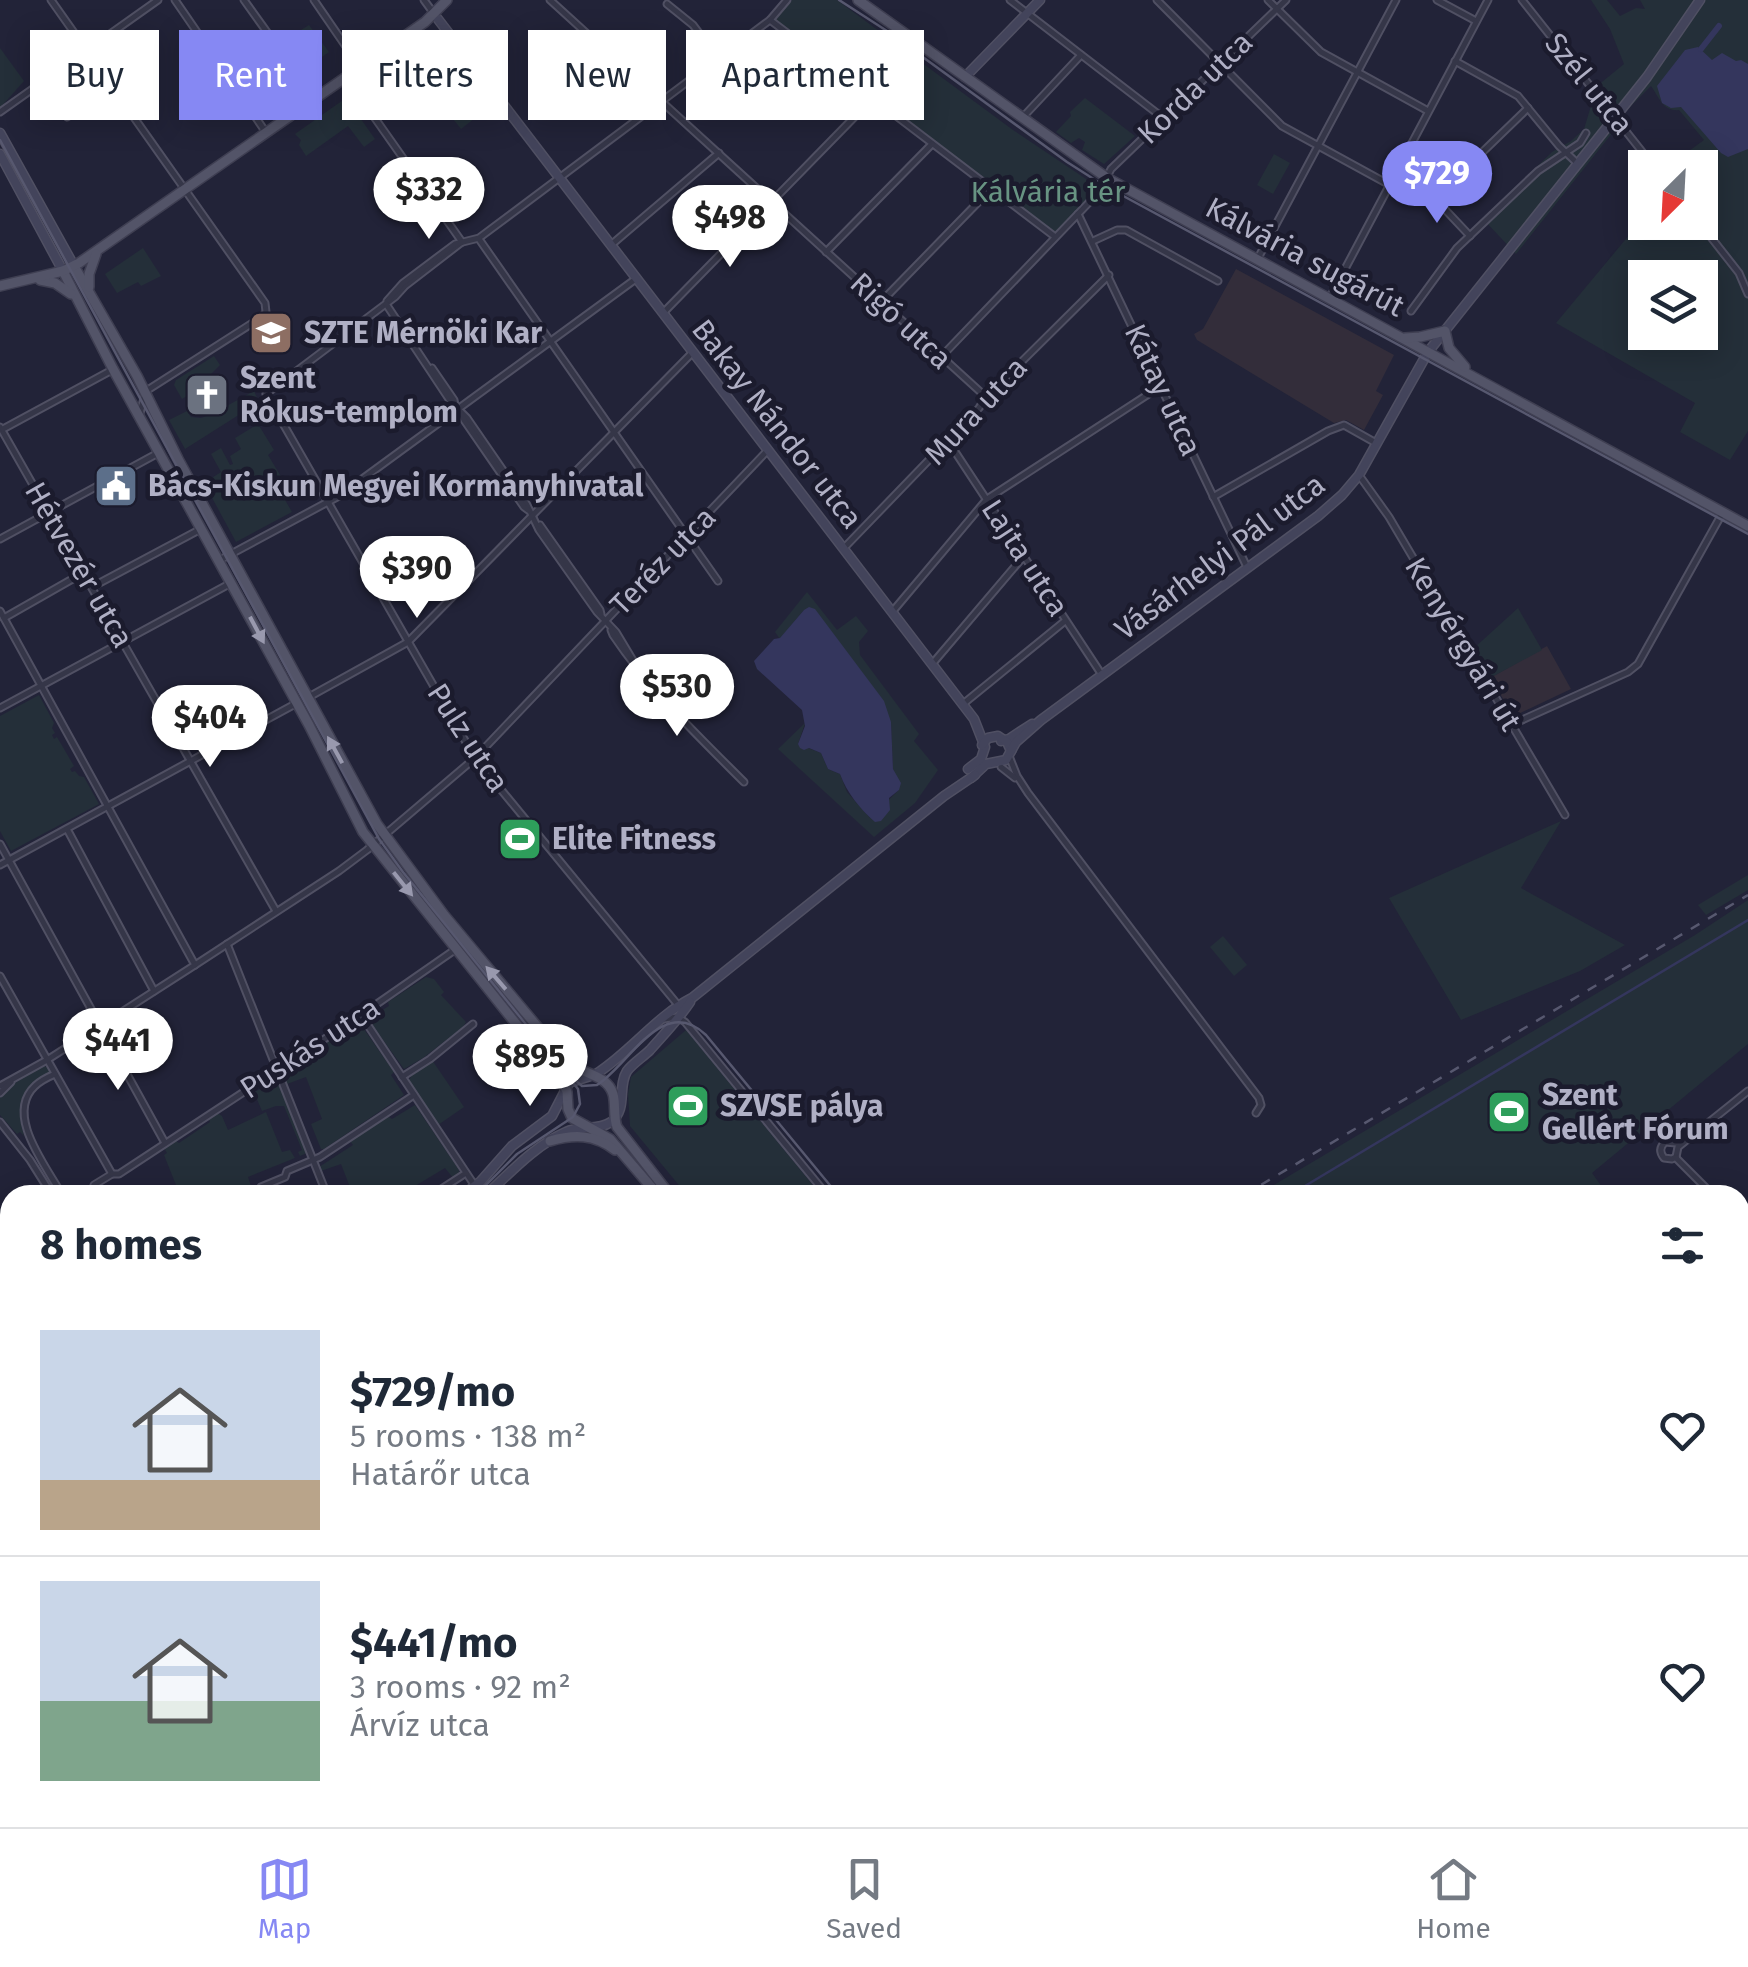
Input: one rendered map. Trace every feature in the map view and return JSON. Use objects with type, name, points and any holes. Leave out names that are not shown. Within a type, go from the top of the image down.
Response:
[{"type":"main road","points":[[412,30],[448,0]]},
{"type":"main road","points":[[964,76],[1040,0]]},
{"type":"main road","name":"Vásárhelyi Pál utca","points":[[970,774],[1002,762],[1010,756],[1016,742],[1041,720],[1330,506],[1358,475],[1428,352],[1616,117],[1700,0]]},
{"type":"main road","name":"Kálvária sugárút","points":[[865,2],[1106,178],[1748,526]]},
{"type":"main road","name":"Bakay Nándor utca","points":[[434,14],[933,663],[974,720],[984,747]]},
{"type":"main road","points":[[0,286],[74,266],[286,120]]},
{"type":"main road","points":[[0,132],[146,391],[178,458],[383,834],[465,942],[566,1061],[605,1082],[612,1090],[614,1119],[625,1140],[662,1185]]},
{"type":"main road","points":[[0,154],[372,845],[566,1087],[570,1113],[578,1122],[606,1136],[650,1185]]},
{"type":"main road","points":[[90,295],[89,274],[97,252]]},
{"type":"main road","points":[[34,279],[55,284],[74,296]]},
{"type":"main road","points":[[1401,338],[1445,330],[1454,356],[1474,376]]},
{"type":"main road","name":"Bakay Nándor utca","points":[[974,720],[1001,738]]},
{"type":"main road","name":"Vásárhelyi Pál utca","points":[[593,1075],[944,796],[970,774],[984,747],[1041,720]]},
{"type":"main road","points":[[1001,738],[1010,756]]},
{"type":"main road","points":[[984,747],[994,765]]},
{"type":"main road","name":"Vásárhelyi Pál utca","points":[[614,1119],[628,1071],[680,1018],[692,998]]},
{"type":"main road","points":[[476,1185],[512,1146],[552,1116],[566,1087],[593,1075]]},
{"type":"main road","points":[[497,1185],[531,1155],[567,1131],[601,1126],[614,1119]]},
{"type":"main road","points":[[550,1141],[572,1135],[588,1136],[608,1145],[632,1164]]},
{"type":"street","points":[[52,0],[72,30]]},
{"type":"street","points":[[115,30],[158,0]]},
{"type":"street","points":[[175,0],[267,133]]},
{"type":"street","points":[[244,0],[266,30]]},
{"type":"street","points":[[314,0],[342,41]]},
{"type":"street","points":[[424,0],[434,14]]},
{"type":"street","points":[[756,30],[787,0]]},
{"type":"street","points":[[1010,0],[1163,117]]},
{"type":"street","points":[[1157,0],[1282,126],[1388,184]]},
{"type":"street","points":[[1268,0],[1321,52],[1428,111]]},
{"type":"street","name":"Korda utca","points":[[940,358],[1099,192],[1111,169],[1286,0]]},
{"type":"street","points":[[1257,260],[1396,0]]},
{"type":"street","points":[[1437,0],[1476,21]]},
{"type":"street","points":[[1329,298],[1488,0]]},
{"type":"street","name":"Szél utca","points":[[1522,0],[1641,150]]},
{"type":"street","name":"Rigó utca","points":[[554,1],[585,30]]},
{"type":"street","points":[[668,4],[697,30]]},
{"type":"street","points":[[770,20],[783,30]]},
{"type":"street","points":[[1023,117],[1081,55]]},
{"type":"street","points":[[1455,61],[1510,90],[1579,164]]},
{"type":"street","points":[[0,112],[30,90]]},
{"type":"street","name":"Rigó utca","points":[[666,105],[986,398]]},
{"type":"street","points":[[1470,236],[1436,196],[1528,108]]},
{"type":"street","points":[[135,120],[265,303],[266,312],[146,391],[140,414]]},
{"type":"street","points":[[376,120],[462,242]]},
{"type":"street","points":[[634,120],[479,238],[462,242],[386,304],[635,668],[744,782]]},
{"type":"street","points":[[664,313],[851,120]]},
{"type":"street","points":[[901,120],[1054,236]]},
{"type":"street","points":[[1411,312],[1447,259],[1538,171],[1580,143],[1586,132]]},
{"type":"street","points":[[826,252],[932,144]]},
{"type":"street","points":[[611,245],[719,154]]},
{"type":"street","points":[[881,302],[991,189]]},
{"type":"street","name":"Kátay utca","points":[[1078,214],[1246,567]]},
{"type":"street","name":"Kálvária sugárút","points":[[1092,241],[1126,230],[1218,281]]},
{"type":"street","points":[[479,238],[718,581]]},
{"type":"street","points":[[1713,240],[1739,273],[1748,294]]},
{"type":"street","name":"Mura utca","points":[[844,548],[1109,275]]},
{"type":"street","points":[[218,561],[328,502],[636,278]]},
{"type":"street","name":"Pulz utca","points":[[386,304],[266,394],[475,758],[678,1005]]},
{"type":"street","points":[[307,698],[408,642],[530,513],[693,352]]},
{"type":"street","points":[[0,429],[113,369]]},
{"type":"street","points":[[892,611],[987,499],[1161,386]]},
{"type":"street","points":[[1213,497],[1344,425],[1378,443]]},
{"type":"street","name":"Hétvezér utca","points":[[0,429],[276,912]]},
{"type":"street","name":"Lajta utca","points":[[948,441],[1102,675]]},
{"type":"street","name":"Teréz utca","points":[[0,1090],[339,871],[372,845],[475,758],[768,450]]},
{"type":"street","points":[[0,539],[160,452]]},
{"type":"street","name":"Kenyérgyári út","points":[[1358,475],[1389,517],[1564,815]]},
{"type":"street","points":[[1512,725],[1638,664],[1723,512]]},
{"type":"street","points":[[92,587],[200,529]]},
{"type":"street","points":[[933,663],[1023,556]]},
{"type":"street","points":[[4,618],[83,573]]},
{"type":"street","points":[[0,708],[232,583]]},
{"type":"street","points":[[0,611],[195,965]]},
{"type":"street","points":[[963,704],[1065,620]]},
{"type":"street","points":[[0,865],[297,703]]},
{"type":"street","points":[[1010,756],[1021,783],[1259,1098],[1261,1106],[1256,1113]]},
{"type":"street","points":[[994,765],[1021,783]]},
{"type":"street","points":[[67,829],[154,991]]},
{"type":"street","points":[[0,844],[166,1142]]},
{"type":"street","points":[[226,944],[323,1185]]},
{"type":"street","name":"Puskás utca","points":[[94,1184],[119,1174],[456,949]]},
{"type":"street","points":[[0,976],[112,1174]]},
{"type":"street","points":[[362,1015],[474,1185]]},
{"type":"street","points":[[662,1019],[680,1018],[819,1185]]},
{"type":"street","points":[[402,1077],[473,1024]]},
{"type":"street","points":[[55,1074],[31,1090],[25,1101],[23,1122],[57,1185]]},
{"type":"street","points":[[1676,1157],[1664,1158],[1660,1150],[1665,1142],[1677,1145],[1692,1136],[1748,1091]]},
{"type":"street","points":[[264,1185],[286,1177],[287,1171],[314,1160],[414,1095]]},
{"type":"street","points":[[2,1122],[46,1185]]},
{"type":"street","points":[[1677,1145],[1676,1157],[1703,1185]]},
{"type":"street","points":[[447,1185],[466,1173]]},
{"type":"shaded area","points":[[1236,269],[1394,355],[1376,391],[1383,395],[1364,430],[1346,420],[1334,423],[1197,340],[1194,334],[1203,329]]},
{"type":"shaded area","points":[[1547,646],[1571,689],[1514,716],[1490,678]]},
{"type":"green space","name":"Kálvária tér","points":[[792,0],[837,0],[878,30],[782,30],[776,19]]},
{"type":"green space","points":[[1591,0],[1607,0],[1620,16],[1636,8],[1645,9],[1640,0],[1748,0],[1748,431],[1730,460],[1680,432],[1695,403],[1556,323],[1628,236],[1628,240],[1718,240],[1718,150],[1690,150],[1704,140],[1679,110],[1665,106],[1651,86],[1623,114],[1516,254],[1483,219],[1552,152],[1584,129],[1597,86],[1624,64],[1610,29]]},
{"type":"green space","points":[[0,48],[24,81],[0,108]]},
{"type":"green space","name":"Kálvária tér","points":[[924,64],[1101,189],[1054,237],[900,120],[924,120]]},
{"type":"green space","points":[[1085,98],[1135,136],[1104,164],[1082,150],[1085,142],[1079,138],[1071,143],[1056,132]]},
{"type":"green space","points":[[342,101],[342,120],[362,120],[375,139],[364,147],[348,126],[306,156],[295,134],[315,120],[322,120],[322,115]]},
{"type":"green space","points":[[454,120],[472,120],[461,129]]},
{"type":"green space","points":[[1274,154],[1290,163],[1273,194],[1257,185]]},
{"type":"green space","points":[[143,248],[161,276],[117,293],[105,274]]},
{"type":"green space","points":[[214,356],[220,365],[208,383],[203,380],[200,388],[182,399],[174,385],[176,380]]},
{"type":"green space","points":[[254,391],[259,402],[185,449],[169,420],[187,411],[191,417],[201,418]]},
{"type":"green space","points":[[258,424],[274,450],[268,455],[288,488],[281,493],[292,512],[236,542],[204,483],[221,472],[211,454],[221,448],[233,464],[230,456],[241,449],[235,438]]},
{"type":"green space","points":[[807,592],[837,630],[856,616],[868,631],[859,642],[860,655],[919,734],[914,741],[938,770],[915,803],[874,837],[778,749],[805,723],[798,744],[821,753],[828,769],[840,774],[847,792],[870,818],[899,790],[893,769],[891,722],[804,610],[780,639],[775,632]]},
{"type":"green space","points":[[1518,608],[1542,650],[1490,678],[1473,649]]},
{"type":"green space","points":[[39,695],[54,723],[52,735],[74,766],[70,769],[84,777],[99,804],[11,851],[0,831],[0,716]]},
{"type":"green space","points":[[1561,821],[1521,888],[1625,945],[1580,971],[1461,1020],[1389,898]]},
{"type":"green space","points":[[1748,875],[1748,890],[1706,915],[1698,905]]},
{"type":"green space","points":[[1748,900],[1748,1044],[1592,1173],[1601,1185],[1274,1185]]},
{"type":"green space","points":[[1223,936],[1247,965],[1234,976],[1210,947]]},
{"type":"green space","points":[[426,977],[434,979],[444,992],[441,995],[466,1022],[404,1069],[370,1022],[371,1017]]},
{"type":"green space","points":[[361,1025],[394,1072],[391,1075],[404,1095],[321,1149],[311,1124],[322,1119],[306,1077],[287,1084],[283,1076],[338,1035]]},
{"type":"green space","name":"SZVSE pálya","points":[[686,1030],[813,1185],[679,1185],[630,1126],[631,1077]]},
{"type":"green space","points":[[432,1060],[464,1107],[438,1125],[409,1080]]},
{"type":"green space","points":[[43,1066],[50,1068],[50,1072],[23,1099],[24,1136],[17,1134],[0,1115],[0,1096]]},
{"type":"green space","points":[[270,1078],[278,1080],[307,1153],[300,1156],[298,1152],[302,1150],[284,1106],[262,1111],[256,1097],[252,1098],[251,1094]]},
{"type":"green space","points":[[415,1105],[459,1175],[454,1179],[445,1168],[417,1185],[349,1185],[341,1164],[321,1171],[319,1167],[353,1145],[350,1141],[387,1116],[392,1119]]},
{"type":"green space","points":[[266,1112],[282,1152],[290,1150],[295,1158],[248,1177],[251,1185],[176,1185],[164,1148],[175,1140],[179,1143],[217,1113],[228,1130]]},
{"type":"water","points":[[1698,47],[1712,60],[1722,53],[1748,64],[1748,149],[1728,157],[1681,107],[1671,108],[1662,103],[1657,86],[1685,50]]},
{"type":"water","points":[[809,607],[815,609],[884,701],[891,722],[893,769],[901,783],[889,798],[890,810],[881,821],[875,822],[859,806],[840,774],[828,769],[821,753],[800,748],[805,726],[802,710],[757,669],[754,661]]},
{"type":"waterway","points":[[1701,49],[1719,26]]},
{"type":"waterway","points":[[1307,1185],[1748,920]]},
{"type":"tram line","points":[[839,0],[1103,185],[1748,534]]},
{"type":"tram line","points":[[0,140],[379,839],[578,1089],[580,1104],[573,1117],[517,1154],[486,1185]]},
{"type":"tram line","points":[[569,1075],[582,1086],[597,1085],[661,1027],[675,1022],[690,1024],[706,1035],[830,1185]]},
{"type":"railway","points":[[1261,1185],[1748,895]]},
{"type":"place","name":"SZTE Mérnöki Kar","points":[[271,333]]},
{"type":"place","name":"Szent Rókus-templom","points":[[207,395]]},
{"type":"place","name":"Bács-Kiskun Megyei Kormányhivatal","points":[[116,486]]},
{"type":"place","name":"Elite Fitness","points":[[520,839]]},
{"type":"place","name":"SZVSE pálya","points":[[688,1106]]},
{"type":"place","name":"Szent Gellért Fórum","points":[[1509,1112]]}]
